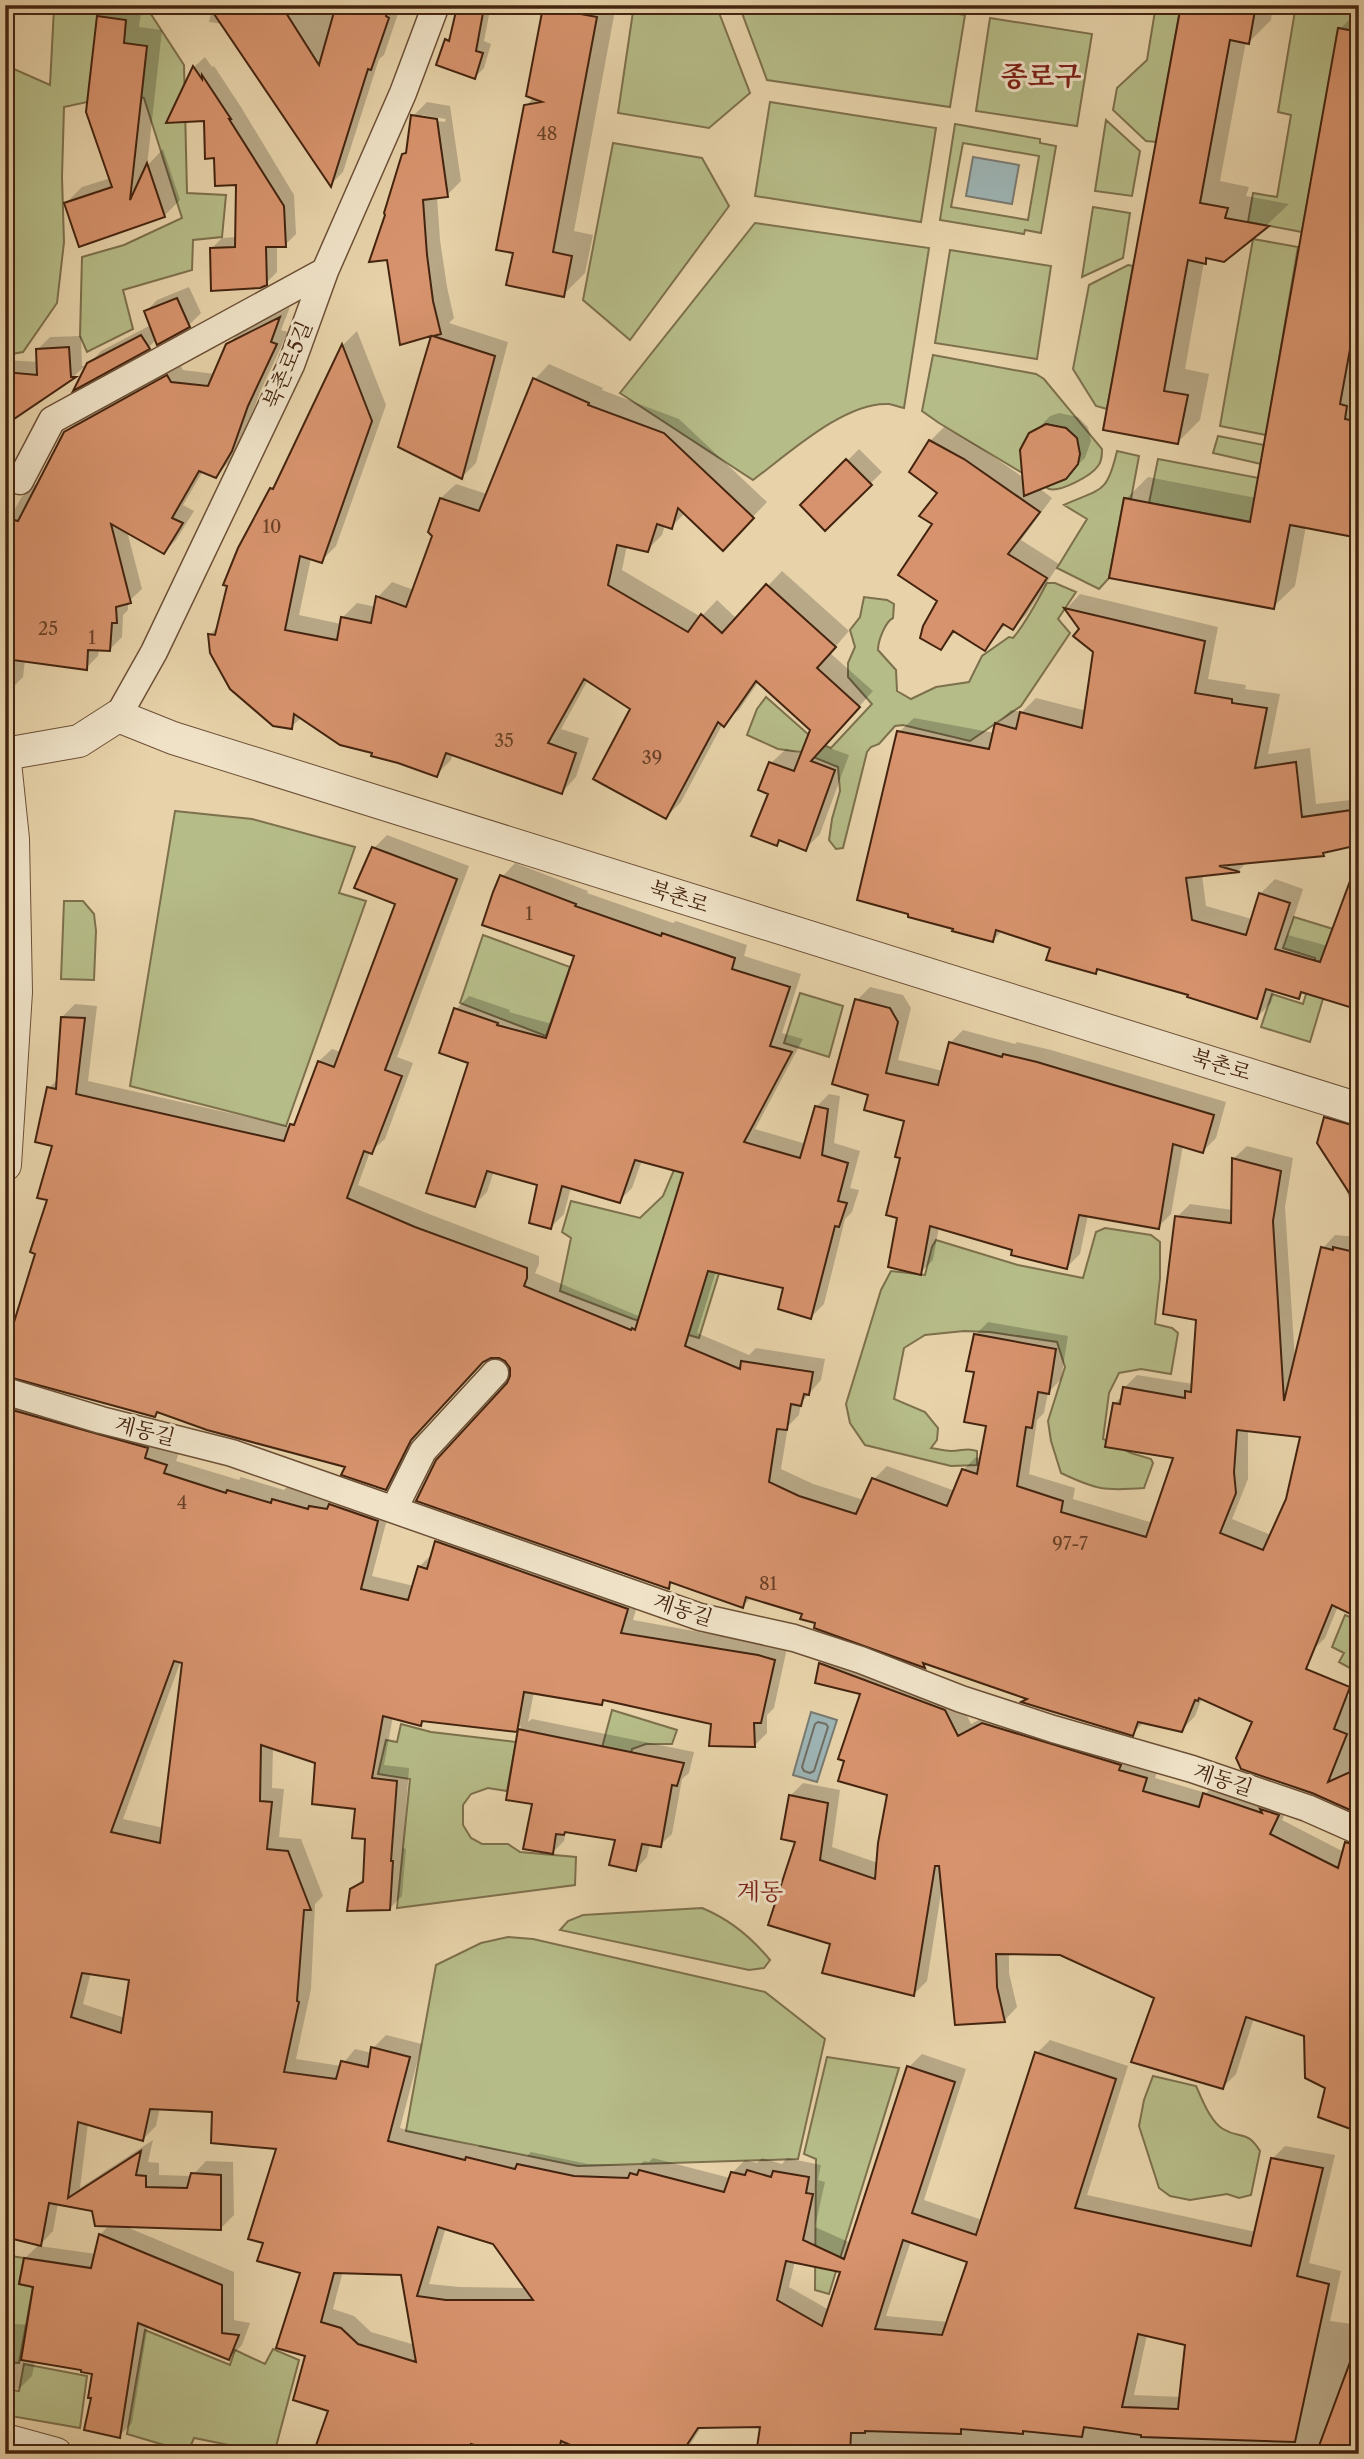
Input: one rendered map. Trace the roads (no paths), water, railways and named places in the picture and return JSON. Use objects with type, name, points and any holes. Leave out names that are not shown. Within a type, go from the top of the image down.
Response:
[{"type":"street","name":"북촌로5길","points":[[118,716],[154,652],[291,365],[325,271],[403,93],[436,5]]},
{"type":"street","points":[[13,485],[52,420],[325,271]]},
{"type":"street","points":[[5,754],[79,741],[118,716]]},
{"type":"street","name":"북촌로","points":[[118,716],[173,738],[1359,1109]]},
{"type":"street","points":[[5,762],[13,839],[16,992],[5,1165]]},
{"type":"street","points":[[394,1509],[423,1451],[495,1373]]},
{"type":"street","name":"계동길","points":[[5,1391],[101,1420],[232,1453],[700,1617],[794,1638],[974,1703],[1192,1769],[1294,1804],[1359,1831]]},
{"type":"street","points":[[5,2440],[56,2454]]},
{"type":"water","points":[[973,157],[1019,165],[1012,204],[966,196]]},
{"type":"water","points":[[811,1712],[837,1720],[817,1782],[793,1775]]},
{"type":"district","name":"종로구","points":[[1041,76]]},
{"type":"district","name":"계동","points":[[760,1892]]}]
